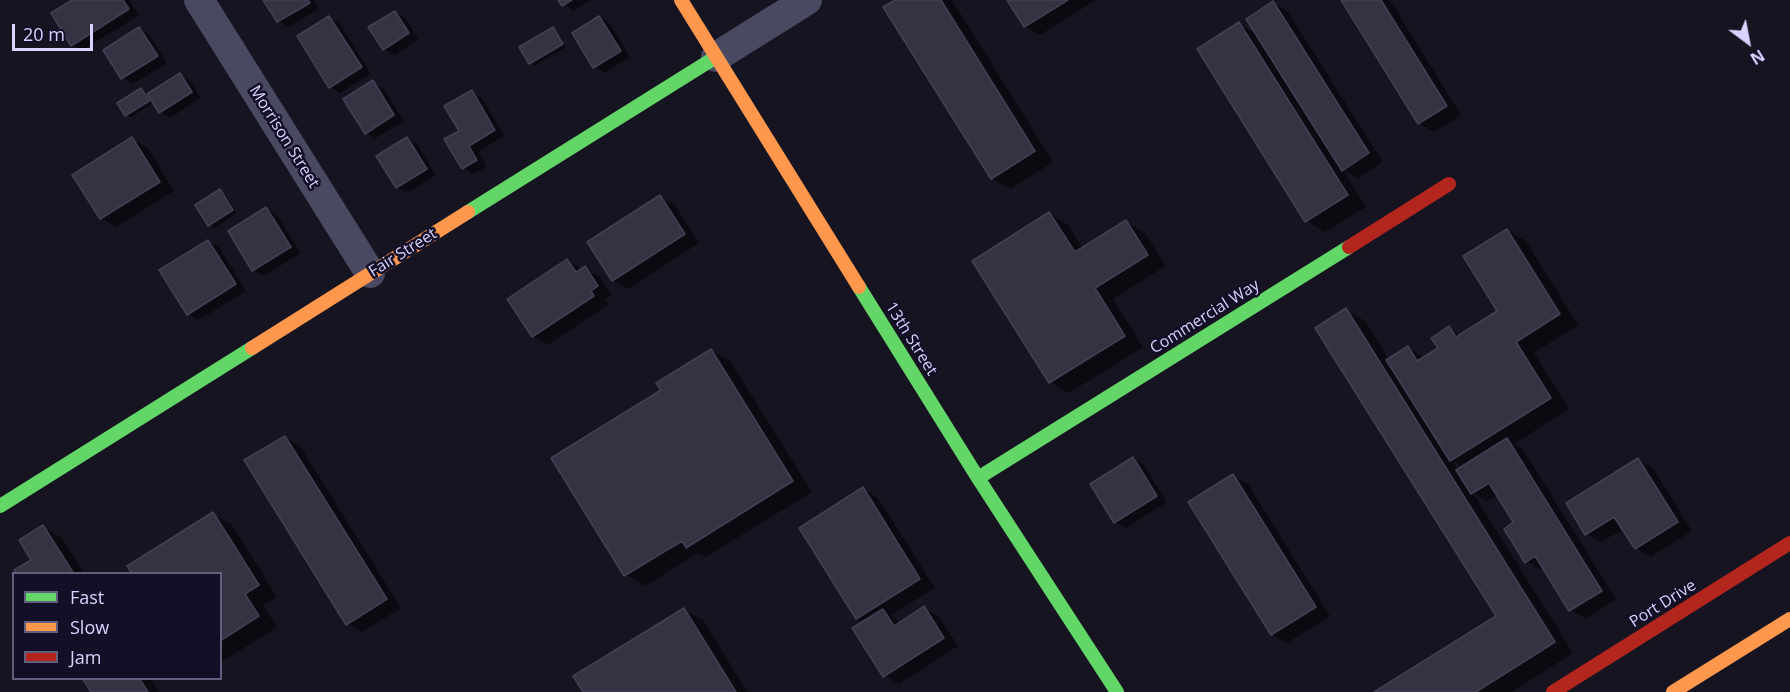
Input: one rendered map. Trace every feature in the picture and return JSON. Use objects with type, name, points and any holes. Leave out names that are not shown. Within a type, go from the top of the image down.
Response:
[{"type":"street","name":"Morrison Street","points":[[199,0],[370,273]]},
{"type":"street","name":"13th Street","points":[[681,0],[978,478],[1117,692]]},
{"type":"street","name":"Fair Street","points":[[0,506],[807,0]]},
{"type":"street","name":"Commercial Way","points":[[978,478],[1449,184]]},
{"type":"street","name":"Port Drive","points":[[1553,692],[1790,543]]},
{"type":"street","points":[[1673,692],[1790,619]]},
{"type":"building","points":[[72,0],[123,0],[129,9],[71,46],[51,13]]},
{"type":"building","points":[[263,0],[308,0],[310,3],[277,22]]},
{"type":"building","points":[[558,0],[572,0],[562,6]]},
{"type":"building","points":[[895,0],[941,0],[1035,151],[991,179],[883,7]]},
{"type":"building","points":[[1007,0],[1068,0],[1024,27]]},
{"type":"building","points":[[1341,0],[1381,0],[1447,106],[1418,124]]},
{"type":"building","points":[[1273,1],[1369,153],[1342,171],[1246,19]]},
{"type":"building","points":[[395,11],[409,33],[383,50],[368,27]]},
{"type":"building","points":[[329,16],[362,67],[329,88],[297,36]]},
{"type":"building","points":[[599,16],[621,51],[593,68],[572,33]]},
{"type":"building","points":[[1239,22],[1348,195],[1305,222],[1197,49]]},
{"type":"building","points":[[139,27],[158,56],[121,79],[103,50]]},
{"type":"building","points":[[553,27],[563,44],[529,64],[519,47]]},
{"type":"building","points":[[180,73],[192,92],[159,113],[147,94]]},
{"type":"building","points":[[373,80],[394,115],[365,134],[343,99]]},
{"type":"building","points":[[141,88],[149,101],[125,116],[117,103]]},
{"type":"building","points":[[472,90],[495,130],[469,146],[477,160],[462,169],[444,139],[459,131],[444,106]]},
{"type":"building","points":[[132,137],[160,182],[100,219],[72,175]]},
{"type":"building","points":[[407,137],[427,169],[396,188],[376,156]]},
{"type":"building","points":[[220,189],[233,210],[208,226],[195,205]]},
{"type":"building","points":[[660,195],[685,234],[612,281],[587,242]]},
{"type":"building","points":[[266,207],[291,247],[252,271],[228,231]]},
{"type":"building","points":[[1049,212],[1075,252],[1126,220],[1148,255],[1095,288],[1125,336],[1049,383],[972,261]]},
{"type":"building","points":[[1507,229],[1560,314],[1516,342],[1551,398],[1450,461],[1386,360],[1408,346],[1417,361],[1438,348],[1431,338],[1449,326],[1456,337],[1497,311],[1463,256]]},
{"type":"building","points":[[208,240],[236,284],[187,315],[159,270]]},
{"type":"building","points":[[567,259],[576,272],[585,266],[598,286],[591,291],[594,296],[532,337],[507,299]]},
{"type":"building","points":[[1346,308],[1555,642],[1476,692],[1374,692],[1496,616],[1315,328]]},
{"type":"building","points":[[711,349],[793,481],[686,548],[682,541],[624,576],[551,458],[661,390],[656,383]]},
{"type":"building","points":[[285,436],[387,599],[346,625],[244,460]]},
{"type":"building","points":[[1507,438],[1602,591],[1569,611],[1535,556],[1525,563],[1504,529],[1513,522],[1489,483],[1471,494],[1456,470]]},
{"type":"building","points":[[1133,457],[1157,496],[1114,523],[1090,484]]},
{"type":"building","points":[[1638,458],[1678,522],[1635,549],[1614,517],[1585,535],[1566,503]]},
{"type":"building","points":[[1233,474],[1316,607],[1271,635],[1188,502]]},
{"type":"building","points":[[863,487],[920,579],[856,619],[799,528]]},
{"type":"building","points":[[213,512],[259,585],[245,594],[259,616],[222,640],[222,572],[131,572],[127,566]]},
{"type":"building","points":[[43,525],[73,572],[15,572],[14,570],[31,560],[19,540]]},
{"type":"building","points":[[924,606],[944,638],[883,677],[852,628],[883,609],[894,626]]},
{"type":"building","points":[[684,608],[736,692],[583,692],[573,676]]},
{"type":"building","points":[[83,680],[140,680],[148,692],[91,692]]},
{"type":"traffic: fast","points":[[468,212],[716,57]]},
{"type":"traffic: fast","points":[[978,478],[1349,247]]},
{"type":"traffic: fast","points":[[859,287],[978,478],[1117,692]]},
{"type":"traffic: fast","points":[[0,506],[252,348]]},
{"type":"traffic: slow","points":[[681,0],[859,287]]},
{"type":"traffic: slow","points":[[252,348],[468,212]]},
{"type":"traffic: slow","points":[[1673,692],[1790,619]]},
{"type":"traffic: jam","points":[[1349,247],[1449,184]]},
{"type":"traffic: jam","points":[[1553,692],[1790,543]]}]
